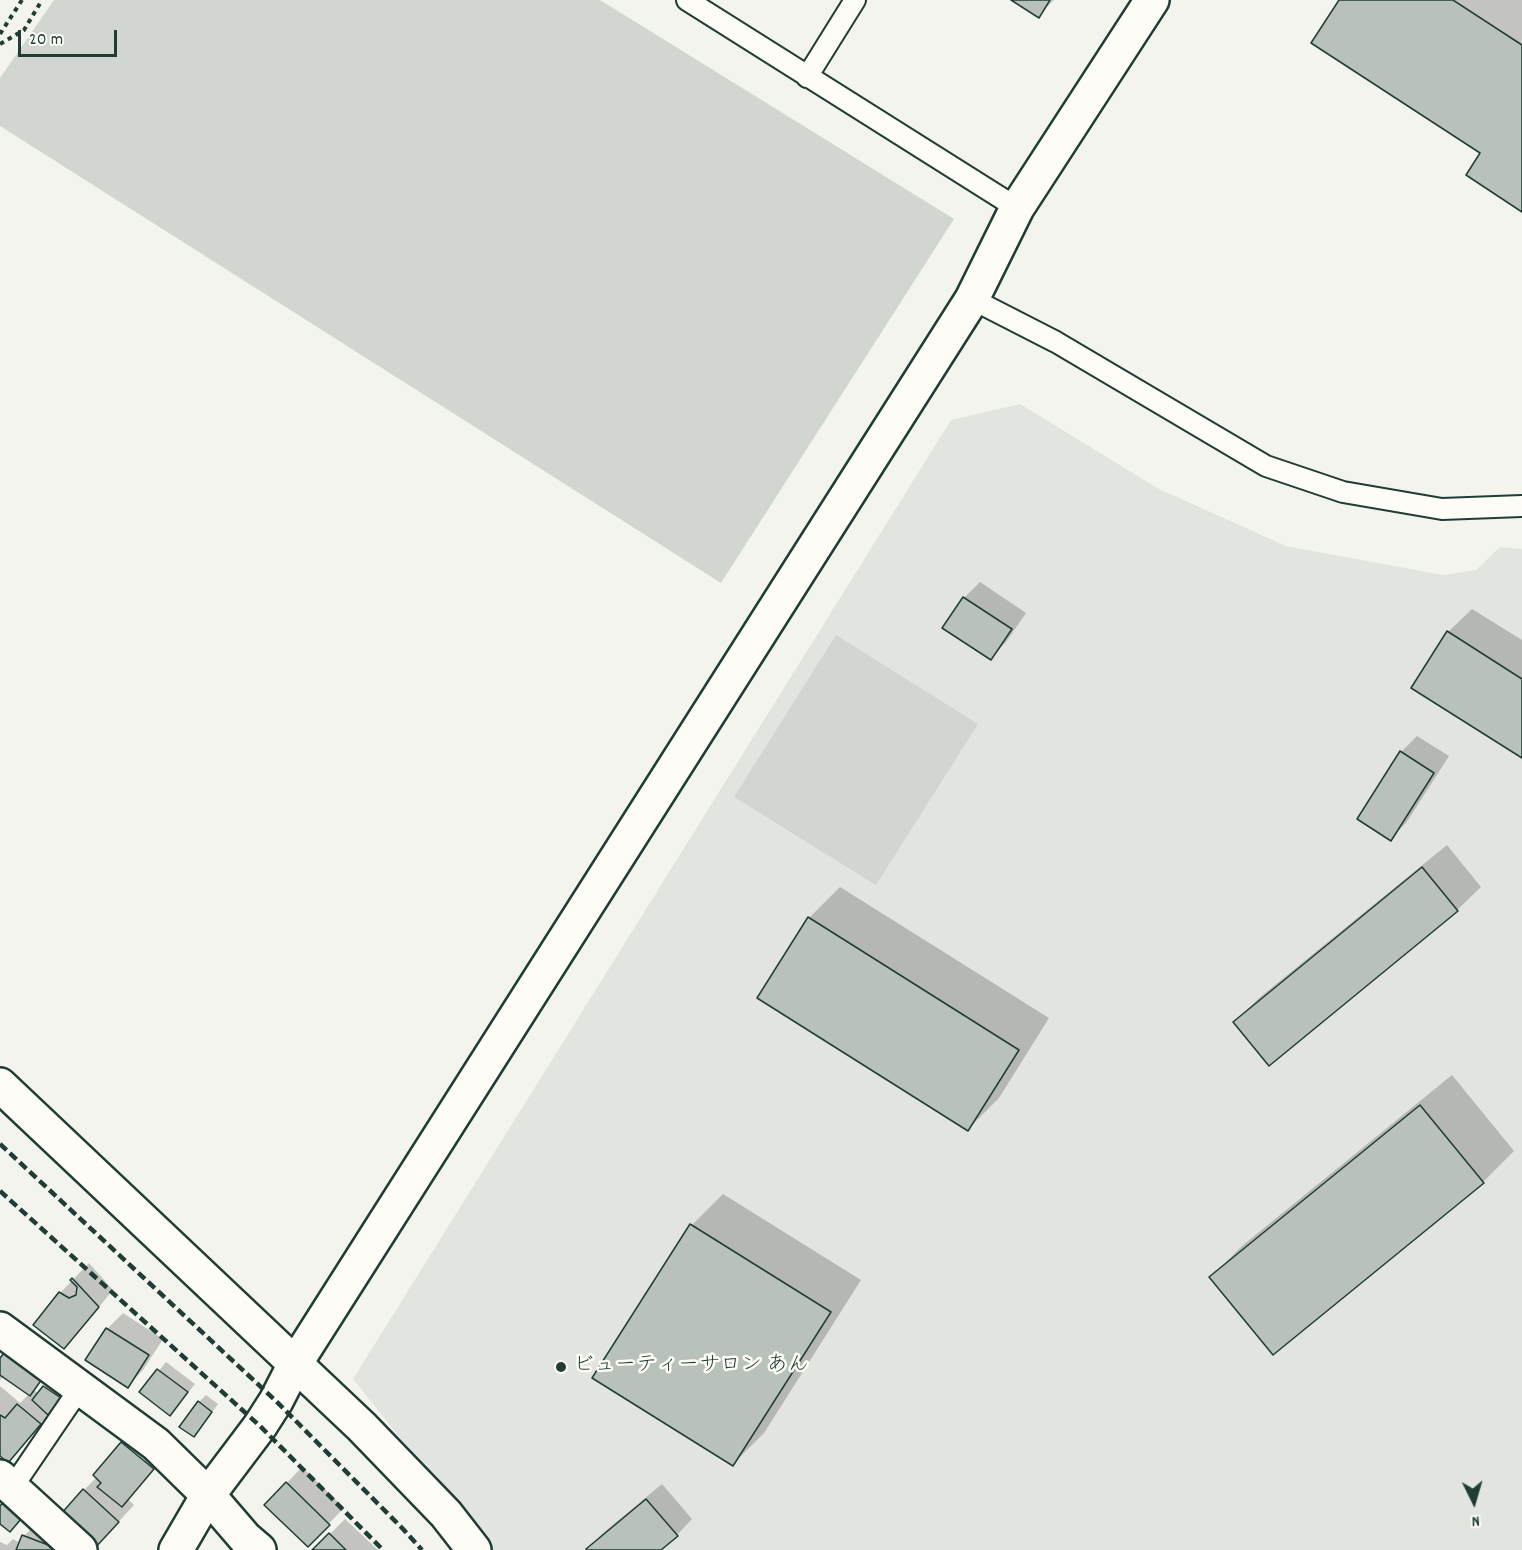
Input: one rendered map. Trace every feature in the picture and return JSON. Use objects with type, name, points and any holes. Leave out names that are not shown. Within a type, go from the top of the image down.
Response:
[{"type":"street","points":[[176,1550],[208,1495],[276,1401],[295,1364],[972,298],[1017,208],[1152,0]]},
{"type":"street","points":[[0,1084],[362,1427],[438,1506],[474,1550]]},
{"type":"street","points":[[0,1329],[156,1444],[259,1550]]},
{"type":"street","points":[[4,1481],[80,1550]]},
{"type":"lane","points":[[687,0],[1017,208]]},
{"type":"lane","points":[[807,76],[855,0]]},
{"type":"lane","points":[[972,298],[1056,342],[1266,466],[1343,492],[1442,509],[1522,506]]},
{"type":"lane","points":[[4,1481],[80,1388]]},
{"type":"path","points":[[0,34],[22,0]]},
{"type":"path","points":[[0,44],[24,30],[42,0]]},
{"type":"shaded area","points":[[54,0],[600,0],[954,219],[721,583],[0,126],[0,78]]},
{"type":"shaded area","points":[[1020,404],[1159,489],[1286,546],[1443,575],[1476,570],[1500,547],[1522,549],[1522,1550],[490,1550],[353,1379],[951,420]]},
{"type":"shaded area","points":[[836,635],[978,724],[876,885],[734,797]]},
{"type":"building","points":[[1011,0],[1050,0],[1039,18]]},
{"type":"building","points":[[1339,0],[1453,0],[1522,45],[1522,212],[1466,175],[1480,153],[1311,43]]},
{"type":"building","points":[[963,597],[1012,629],[991,660],[942,628]]},
{"type":"building","points":[[1447,631],[1522,679],[1522,758],[1411,688]]},
{"type":"building","points":[[1400,751],[1434,773],[1391,841],[1357,819]]},
{"type":"building","points":[[1422,867],[1458,911],[1269,1066],[1233,1022]]},
{"type":"building","points":[[808,917],[1019,1050],[968,1131],[757,998]]},
{"type":"building","points":[[1420,1105],[1484,1183],[1273,1355],[1209,1277]]},
{"type":"building","points":[[690,1224],[831,1312],[733,1466],[592,1378]]},
{"type":"building","points":[[72,1278],[99,1307],[64,1349],[33,1325],[59,1292],[69,1298],[76,1295],[77,1287],[70,1280]]},
{"type":"building","points":[[106,1328],[149,1355],[128,1388],[85,1360]]},
{"type":"building","points":[[4,1353],[42,1379],[30,1396],[0,1375],[0,1358]]},
{"type":"building","points":[[157,1369],[188,1392],[170,1416],[139,1392]]},
{"type":"building","points":[[43,1386],[61,1398],[48,1415],[32,1400]]},
{"type":"building","points":[[198,1401],[212,1412],[194,1437],[179,1427]]},
{"type":"building","points":[[17,1404],[41,1424],[8,1463],[0,1456],[0,1415],[5,1418]]},
{"type":"building","points":[[121,1442],[154,1469],[122,1507],[97,1487],[101,1483],[93,1475]]},
{"type":"building","points":[[286,1482],[330,1525],[308,1547],[264,1505]]},
{"type":"building","points":[[83,1489],[119,1522],[94,1549],[60,1515]]},
{"type":"building","points":[[8,1496],[27,1512],[10,1532],[0,1524],[0,1506]]},
{"type":"building","points":[[646,1499],[678,1536],[661,1550],[586,1549]]},
{"type":"building","points":[[329,1533],[346,1550],[312,1550]]},
{"type":"building","points":[[22,1535],[56,1548],[55,1550],[16,1550]]},
{"type":"railway","points":[[0,1144],[276,1401],[422,1550]]},
{"type":"railway","points":[[0,1191],[260,1426],[383,1550]]},
{"type":"place","name":"ビューティーサロン あん","points":[[561,1367]]}]
